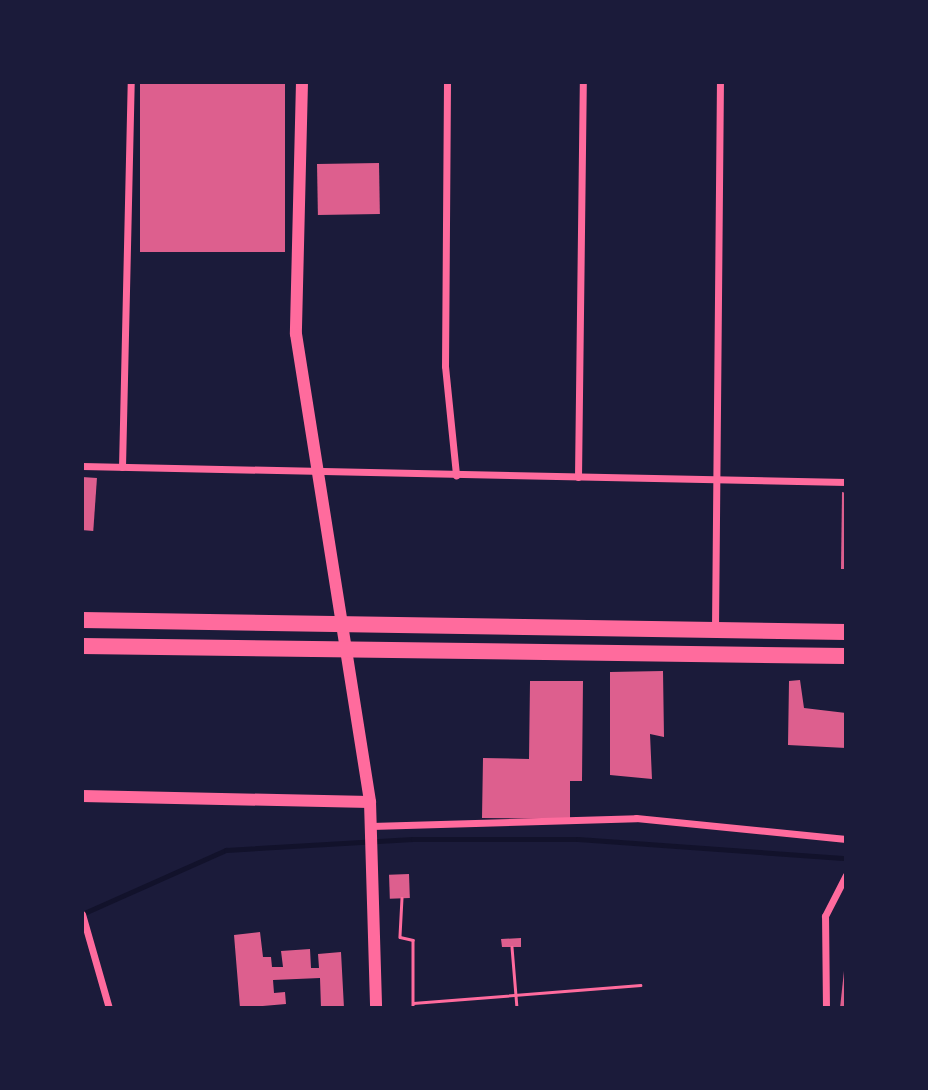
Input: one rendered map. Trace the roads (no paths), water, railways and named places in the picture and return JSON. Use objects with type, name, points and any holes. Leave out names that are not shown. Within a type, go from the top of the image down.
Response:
[{"type":"highway","points":[[82,620],[846,632]]},
{"type":"highway","points":[[82,646],[846,656]]},
{"type":"street","points":[[122,467],[131,82]]},
{"type":"street","points":[[302,82],[296,334],[370,802],[376,1008]]},
{"type":"street","points":[[447,82],[445,366],[456,475]]},
{"type":"street","points":[[578,477],[583,82]]},
{"type":"street","points":[[715,629],[720,82]]},
{"type":"street","points":[[82,466],[846,482]]},
{"type":"street","points":[[82,796],[370,802]]},
{"type":"street","points":[[371,826],[636,818],[846,839]]},
{"type":"street","points":[[826,1008],[825,916],[846,875]]},
{"type":"street","points":[[82,914],[110,1008]]},
{"type":"waterway","points":[[82,914],[226,850],[413,839],[578,839],[846,858]]}]
